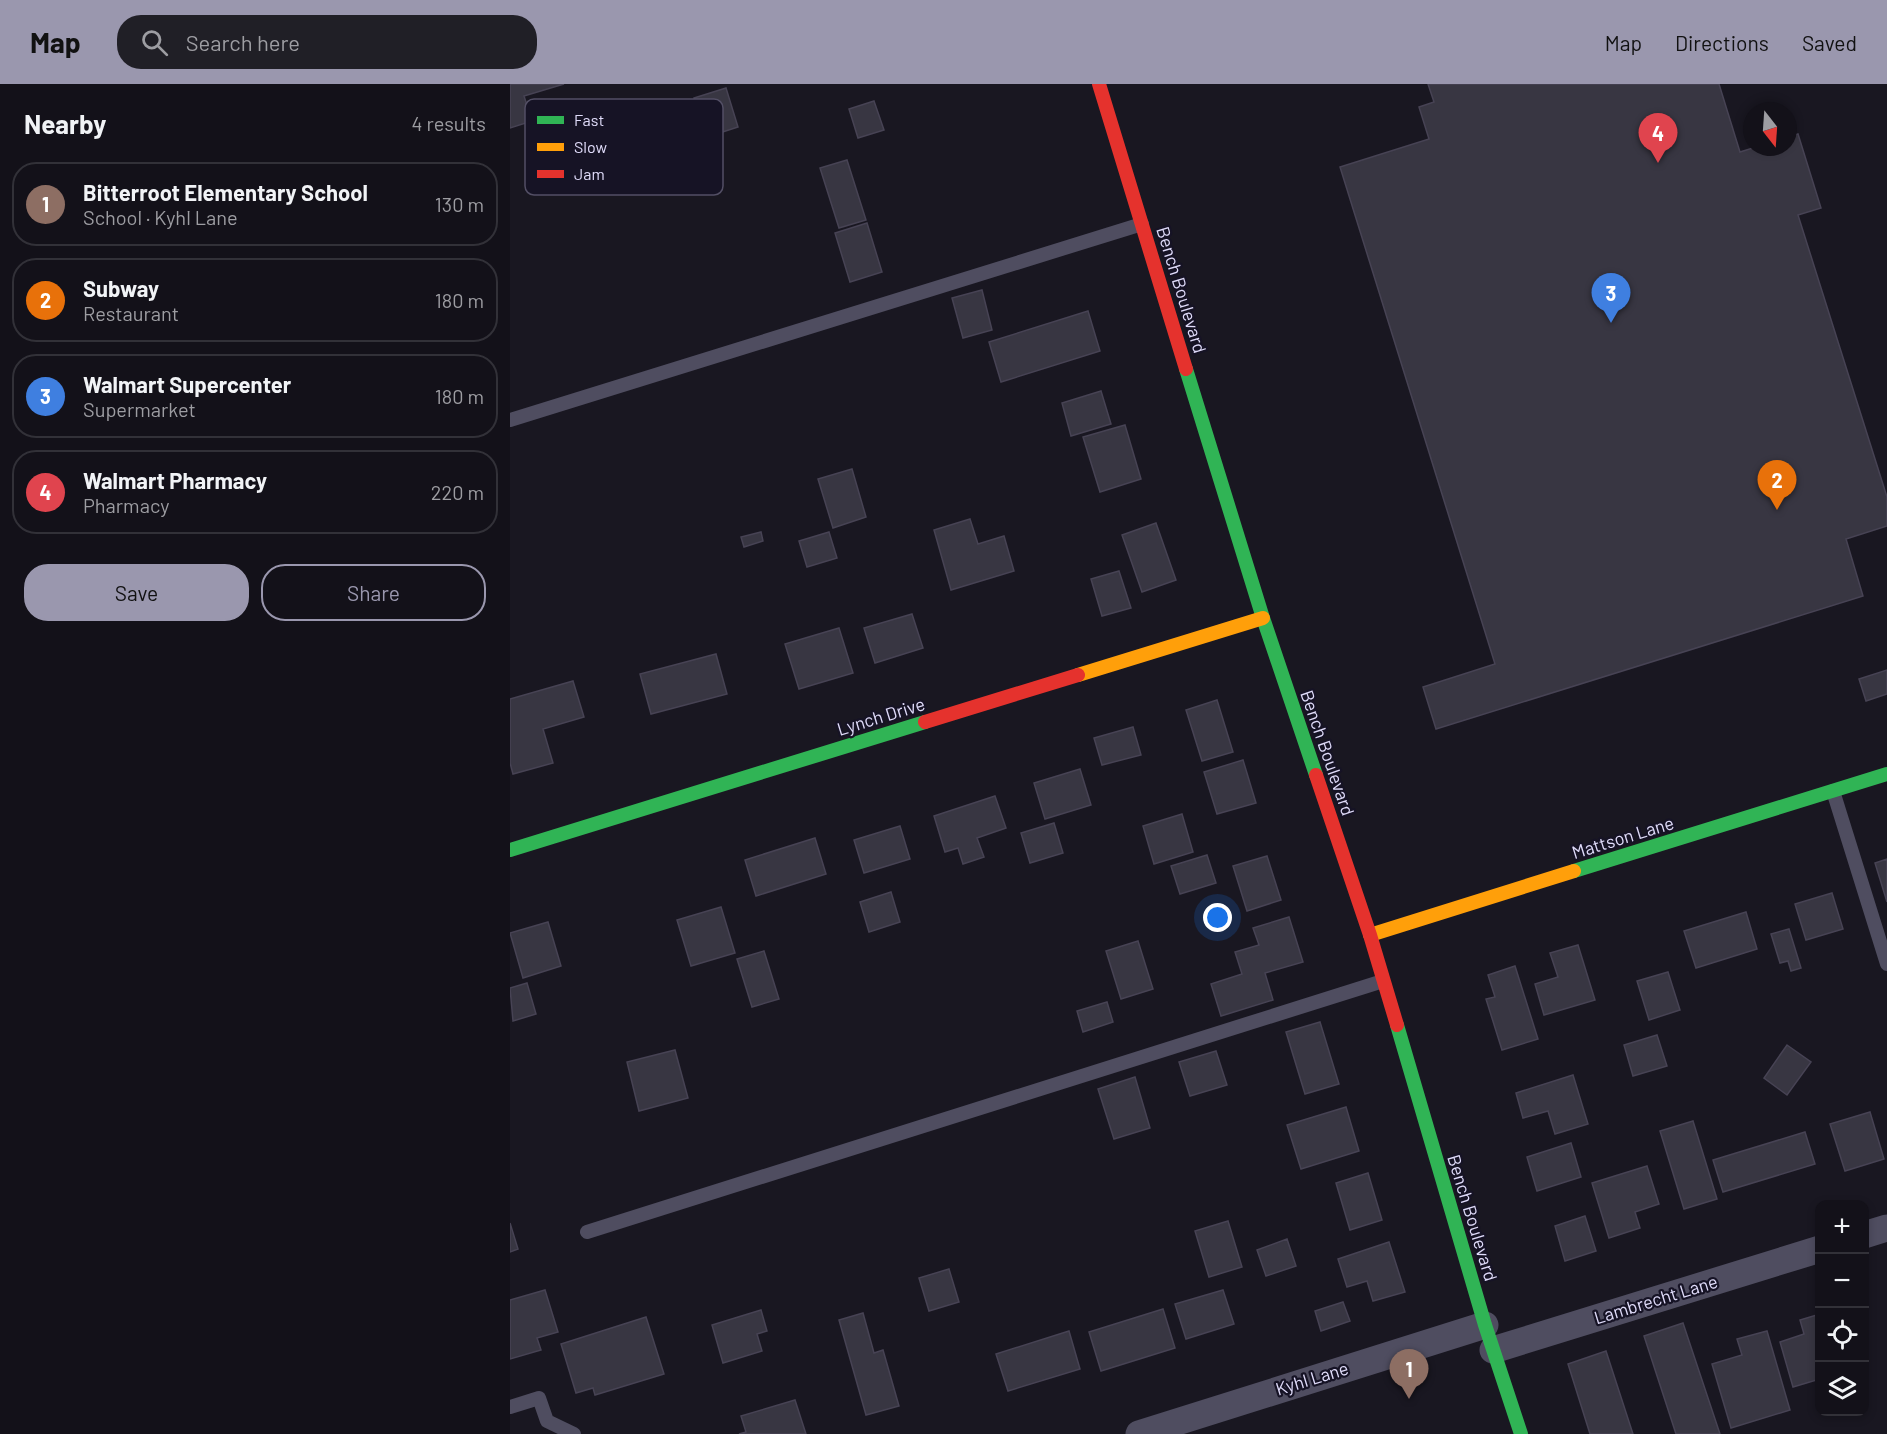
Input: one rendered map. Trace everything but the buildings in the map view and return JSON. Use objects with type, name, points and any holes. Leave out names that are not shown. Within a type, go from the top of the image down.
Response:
[{"type":"main road","name":"Bench Boulevard","points":[[1099,84],[1263,618],[1370,935],[1489,1338],[1521,1434]]},
{"type":"main road","name":"Lynch Drive","points":[[510,850],[1263,618]]},
{"type":"main road","name":"Mattson Lane","points":[[1370,935],[1887,774]]},
{"type":"street","points":[[1869,1233],[1887,1228]]},
{"type":"street","name":"Lambrecht Lane","points":[[1489,1338],[1815,1250]]},
{"type":"street","name":"Kyhl Lane","points":[[1139,1434],[1489,1338]]},
{"type":"lane","points":[[510,420],[1142,224]]},
{"type":"lane","points":[[1833,791],[1887,964]]},
{"type":"lane","points":[[587,1232],[1383,981]]},
{"type":"lane","points":[[510,1407],[539,1398],[547,1421],[574,1434]]},
{"type":"traffic: fast","points":[[1186,369],[1263,618],[1316,775]]},
{"type":"traffic: fast","points":[[510,850],[925,722]]},
{"type":"traffic: fast","points":[[1574,871],[1887,774]]},
{"type":"traffic: fast","points":[[1397,1025],[1485,1325],[1521,1434]]},
{"type":"traffic: slow","points":[[1078,675],[1263,618]]},
{"type":"traffic: slow","points":[[1370,935],[1574,871]]},
{"type":"traffic: jam","points":[[1099,84],[1186,369]]},
{"type":"traffic: jam","points":[[925,722],[1078,675]]},
{"type":"traffic: jam","points":[[1316,775],[1370,935],[1397,1025]]},
{"type":"place","name":"Walmart Pharmacy","points":[[1658,163]]},
{"type":"place","name":"Walmart Supercenter","points":[[1611,323]]},
{"type":"place","name":"Subway","points":[[1777,510]]},
{"type":"place","name":"Bitterroot Elementary School","points":[[1409,1399]]}]
